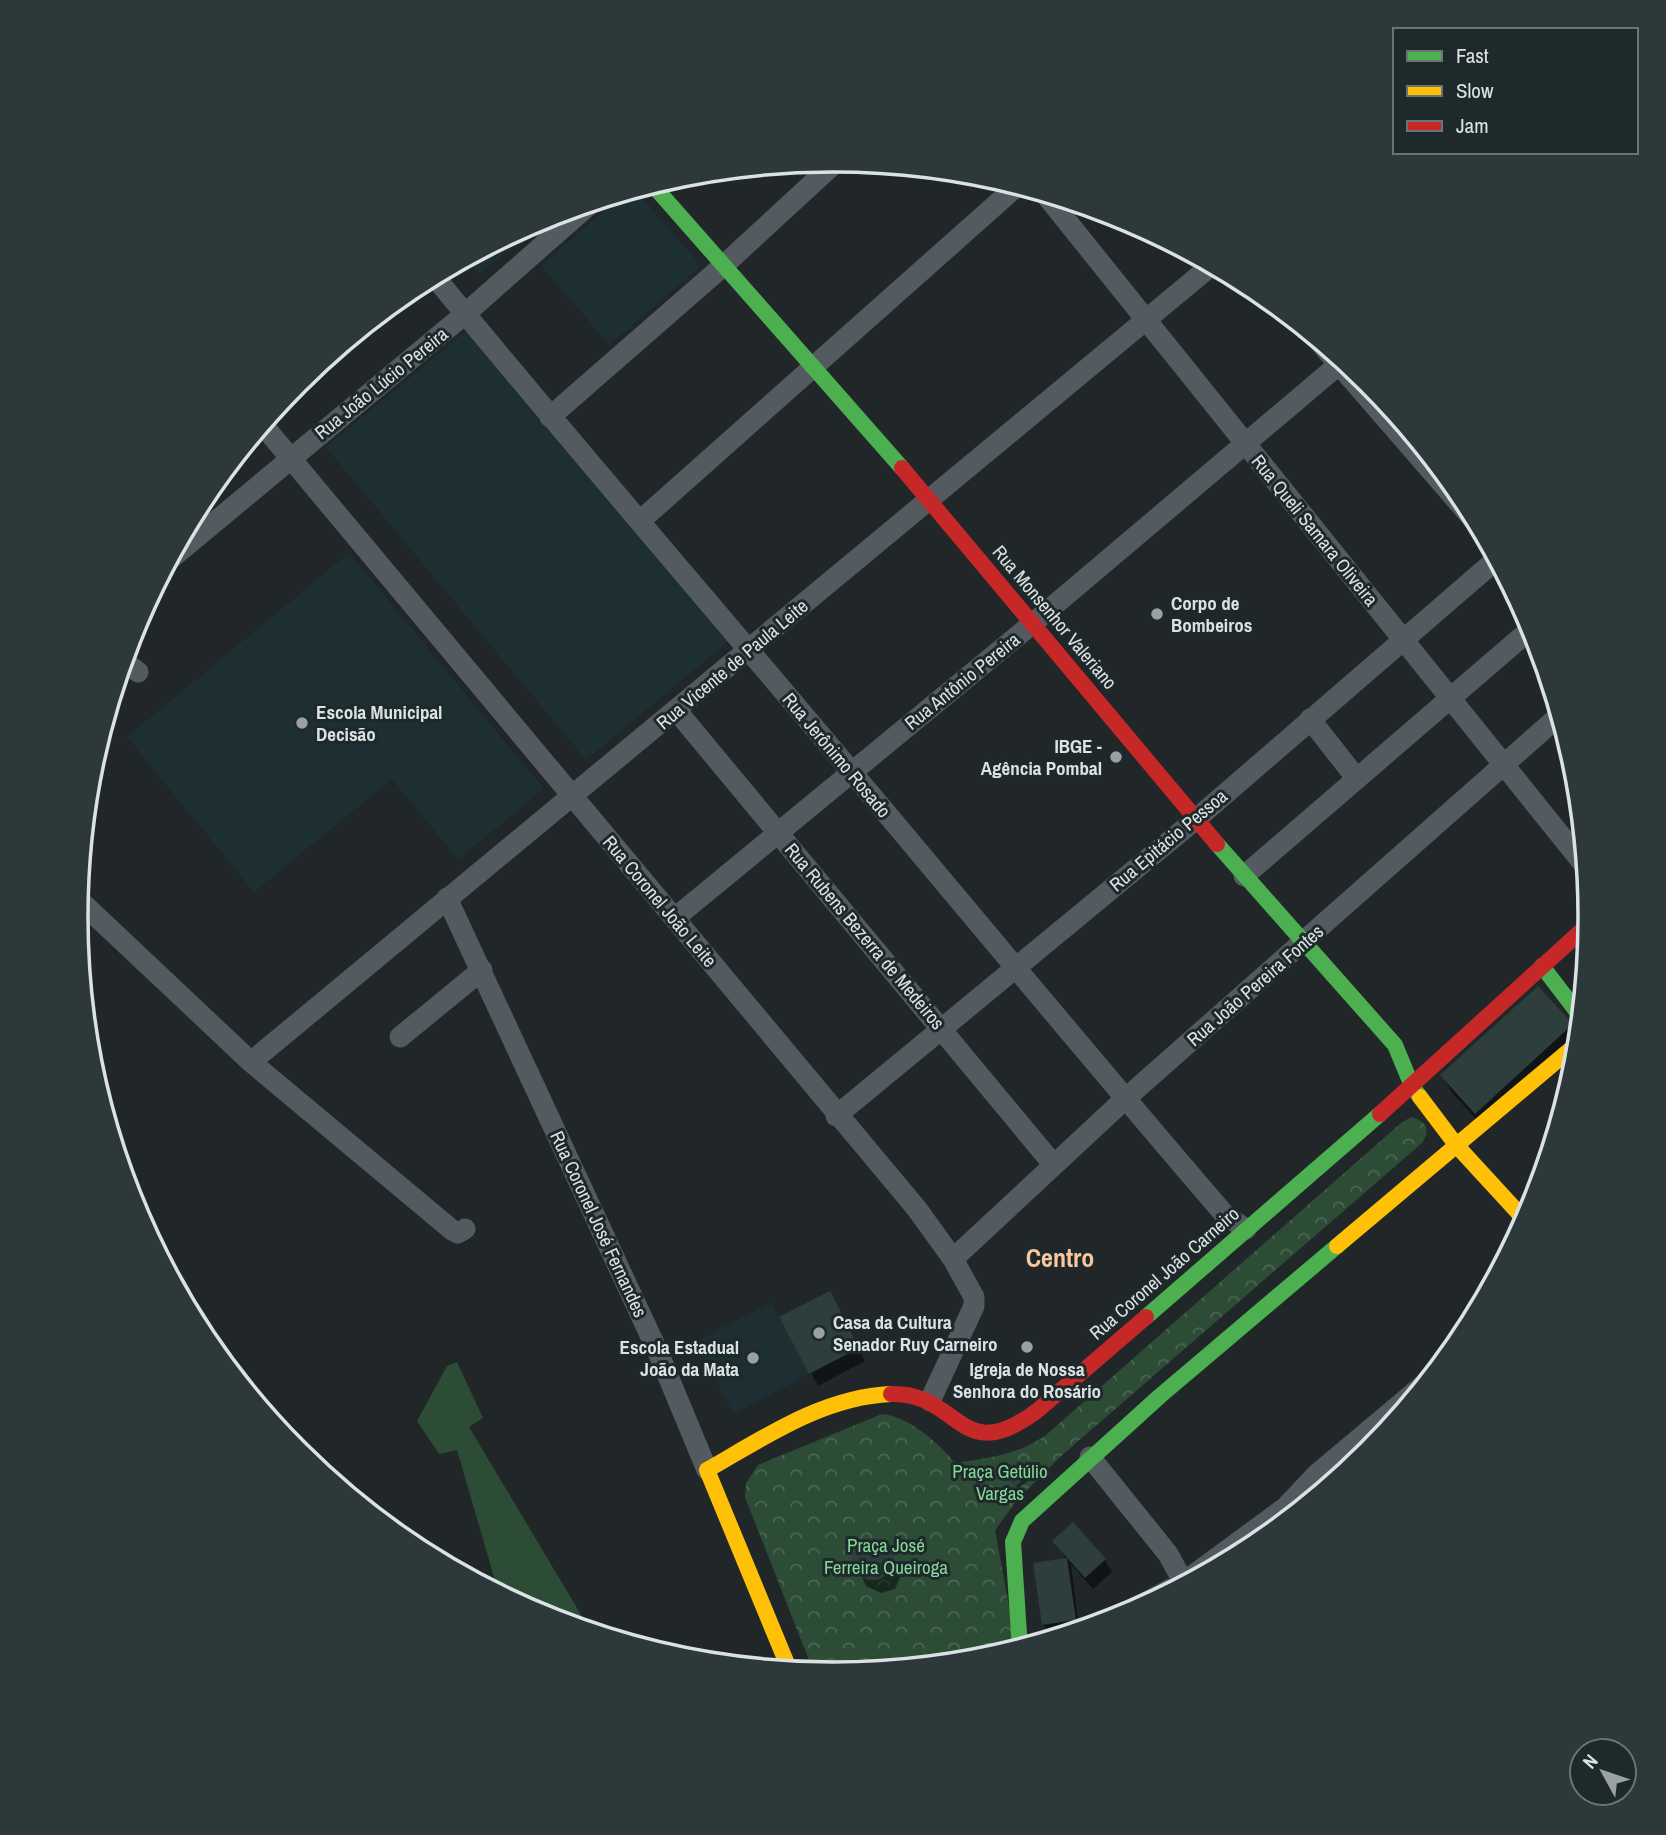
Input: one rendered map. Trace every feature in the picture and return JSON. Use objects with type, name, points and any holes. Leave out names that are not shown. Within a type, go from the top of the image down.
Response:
[{"type":"main road","name":"Rua Monsenhor Valeriano","points":[[659,193],[931,500],[1146,757],[1195,820],[1395,1045],[1412,1086],[1457,1146],[1518,1212]]},
{"type":"main road","name":"Rua Coronel João Carneiro","points":[[707,1469],[826,1407],[849,1400],[892,1394],[930,1401],[973,1432],[996,1433],[1016,1426],[1047,1404],[1412,1086],[1578,934]]},
{"type":"main road","points":[[1542,966],[1573,1006]]},
{"type":"main road","points":[[1019,1640],[1013,1542],[1016,1532],[1040,1502],[1386,1203],[1566,1054]]},
{"type":"main road","name":"Rua Coronel José Fernandes","points":[[707,1469],[785,1661]]},
{"type":"street","points":[[550,417],[723,266],[825,172]]},
{"type":"street","points":[[640,521],[1009,193]]},
{"type":"street","name":"Rua Queli Samara Oliveira","points":[[1055,206],[1575,854]]},
{"type":"street","name":"Rua João Lúcio Pereira","points":[[186,546],[290,457],[465,314],[572,220]]},
{"type":"street","name":"Rua Vicente de Paula Leite","points":[[251,1062],[1205,271]]},
{"type":"street","name":"Rua Jerônimo Rosado","points":[[441,284],[1125,1099],[1225,1215],[1246,1229]]},
{"type":"street","name":"Rua Antônio Pereira","points":[[676,917],[1032,624],[1335,367]]},
{"type":"street","name":"Rua Coronel João Leite","points":[[268,432],[571,796],[676,917],[836,1116],[916,1209],[953,1259],[974,1297],[974,1306],[930,1401]]},
{"type":"street","name":"Rua Epitácio Pessoa","points":[[836,1116],[1195,820],[1402,638],[1490,565]]},
{"type":"street","points":[[1244,876],[1523,636]]},
{"type":"street","name":"Rua Rubens Bezerra de Medeiros","points":[[676,710],[942,1027],[1053,1164]]},
{"type":"street","points":[[1310,719],[1357,779]]},
{"type":"street","name":"Rua João Pereira Fontes","points":[[953,1259],[1125,1099],[1552,721]]},
{"type":"street","name":"Rua Coronel José Fernandes","points":[[447,898],[658,1352],[707,1469]]},
{"type":"street","points":[[88,909],[251,1062],[452,1230],[458,1233],[465,1229]]},
{"type":"street","points":[[400,1037],[482,970]]},
{"type":"street","points":[[1242,1540],[1321,1481],[1363,1442]]},
{"type":"street","points":[[1090,1457],[1168,1554],[1180,1577]]},
{"type":"street","points":[[1286,1507],[1291,1506]]},
{"type":"shaded area","points":[[641,197],[701,266],[609,345],[541,265],[608,207]]},
{"type":"shaded area","points":[[515,244],[480,274],[472,265]]},
{"type":"shaded area","points":[[477,322],[736,635],[586,760],[326,447]]},
{"type":"shaded area","name":"Escola Municipal Decisão","points":[[349,553],[544,789],[458,859],[392,779],[254,892],[127,737]]},
{"type":"shaded area","name":"Escola Estadual João da Mata","points":[[771,1302],[809,1374],[734,1414],[696,1342]]},
{"type":"green space","name":"Praça José Ferreira Queiroga","points":[[1411,1117],[1421,1121],[1427,1130],[1422,1143],[1060,1457],[1018,1499],[995,1530],[1015,1640],[930,1657],[810,1662],[745,1497],[746,1483],[758,1465],[882,1414],[912,1425],[955,1463],[1002,1455],[1023,1448],[1045,1436]]},
{"type":"green space","points":[[457,1362],[483,1418],[469,1427],[584,1620],[495,1582],[457,1450],[439,1454],[417,1421],[447,1366]]},
{"type":"building","points":[[1538,986],[1571,1022],[1570,1027],[1475,1114],[1440,1075]]},
{"type":"building","name":"Casa da Cultura Senador Ruy Carneiro","points":[[830,1291],[859,1348],[809,1374],[779,1317]]},
{"type":"building","points":[[1018,1461],[1029,1475],[1015,1487],[1004,1473]]},
{"type":"building","points":[[1073,1522],[1106,1559],[1085,1578],[1052,1541]]},
{"type":"building","points":[[873,1538],[888,1544],[894,1559],[888,1574],[873,1580],[858,1574],[852,1559],[858,1544]]},
{"type":"building","points":[[1067,1558],[1076,1620],[1042,1625],[1033,1563]]},
{"type":"traffic: fast","points":[[660,193],[902,468]]},
{"type":"traffic: fast","points":[[1217,844],[1395,1045],[1412,1086],[1420,1097]]},
{"type":"traffic: fast","points":[[1542,966],[1573,1006]]},
{"type":"traffic: fast","points":[[1146,1317],[1380,1114]]},
{"type":"traffic: fast","points":[[1019,1640],[1013,1542],[1022,1521],[1160,1396],[1337,1246]]},
{"type":"traffic: slow","points":[[1337,1246],[1566,1053]]},
{"type":"traffic: slow","points":[[1420,1097],[1457,1146],[1518,1212]]},
{"type":"traffic: slow","points":[[786,1661],[707,1470],[773,1432],[818,1411],[842,1402],[891,1394]]},
{"type":"traffic: jam","points":[[902,468],[1217,844]]},
{"type":"traffic: jam","points":[[1380,1114],[1578,934]]},
{"type":"traffic: jam","points":[[891,1394],[914,1397],[932,1404],[975,1431],[992,1433],[1012,1426],[1038,1410],[1146,1317]]},
{"type":"place","name":"Corpo de Bombeiros","points":[[1157,614]]},
{"type":"place","name":"Escola Municipal Decisão","points":[[302,723]]},
{"type":"place","name":"IBGE - Agência Pombal","points":[[1116,757]]},
{"type":"place","name":"Casa da Cultura Senador Ruy Carneiro","points":[[819,1333]]},
{"type":"place","name":"Igreja de Nossa Senhora do Rosário","points":[[1027,1347]]},
{"type":"place","name":"Escola Estadual João da Mata","points":[[753,1358]]},
{"type":"district","name":"Centro","points":[[1060,1258]]},
{"type":"park label","name":"Praça Getúlio Vargas","points":[[1000,1482]]}]
